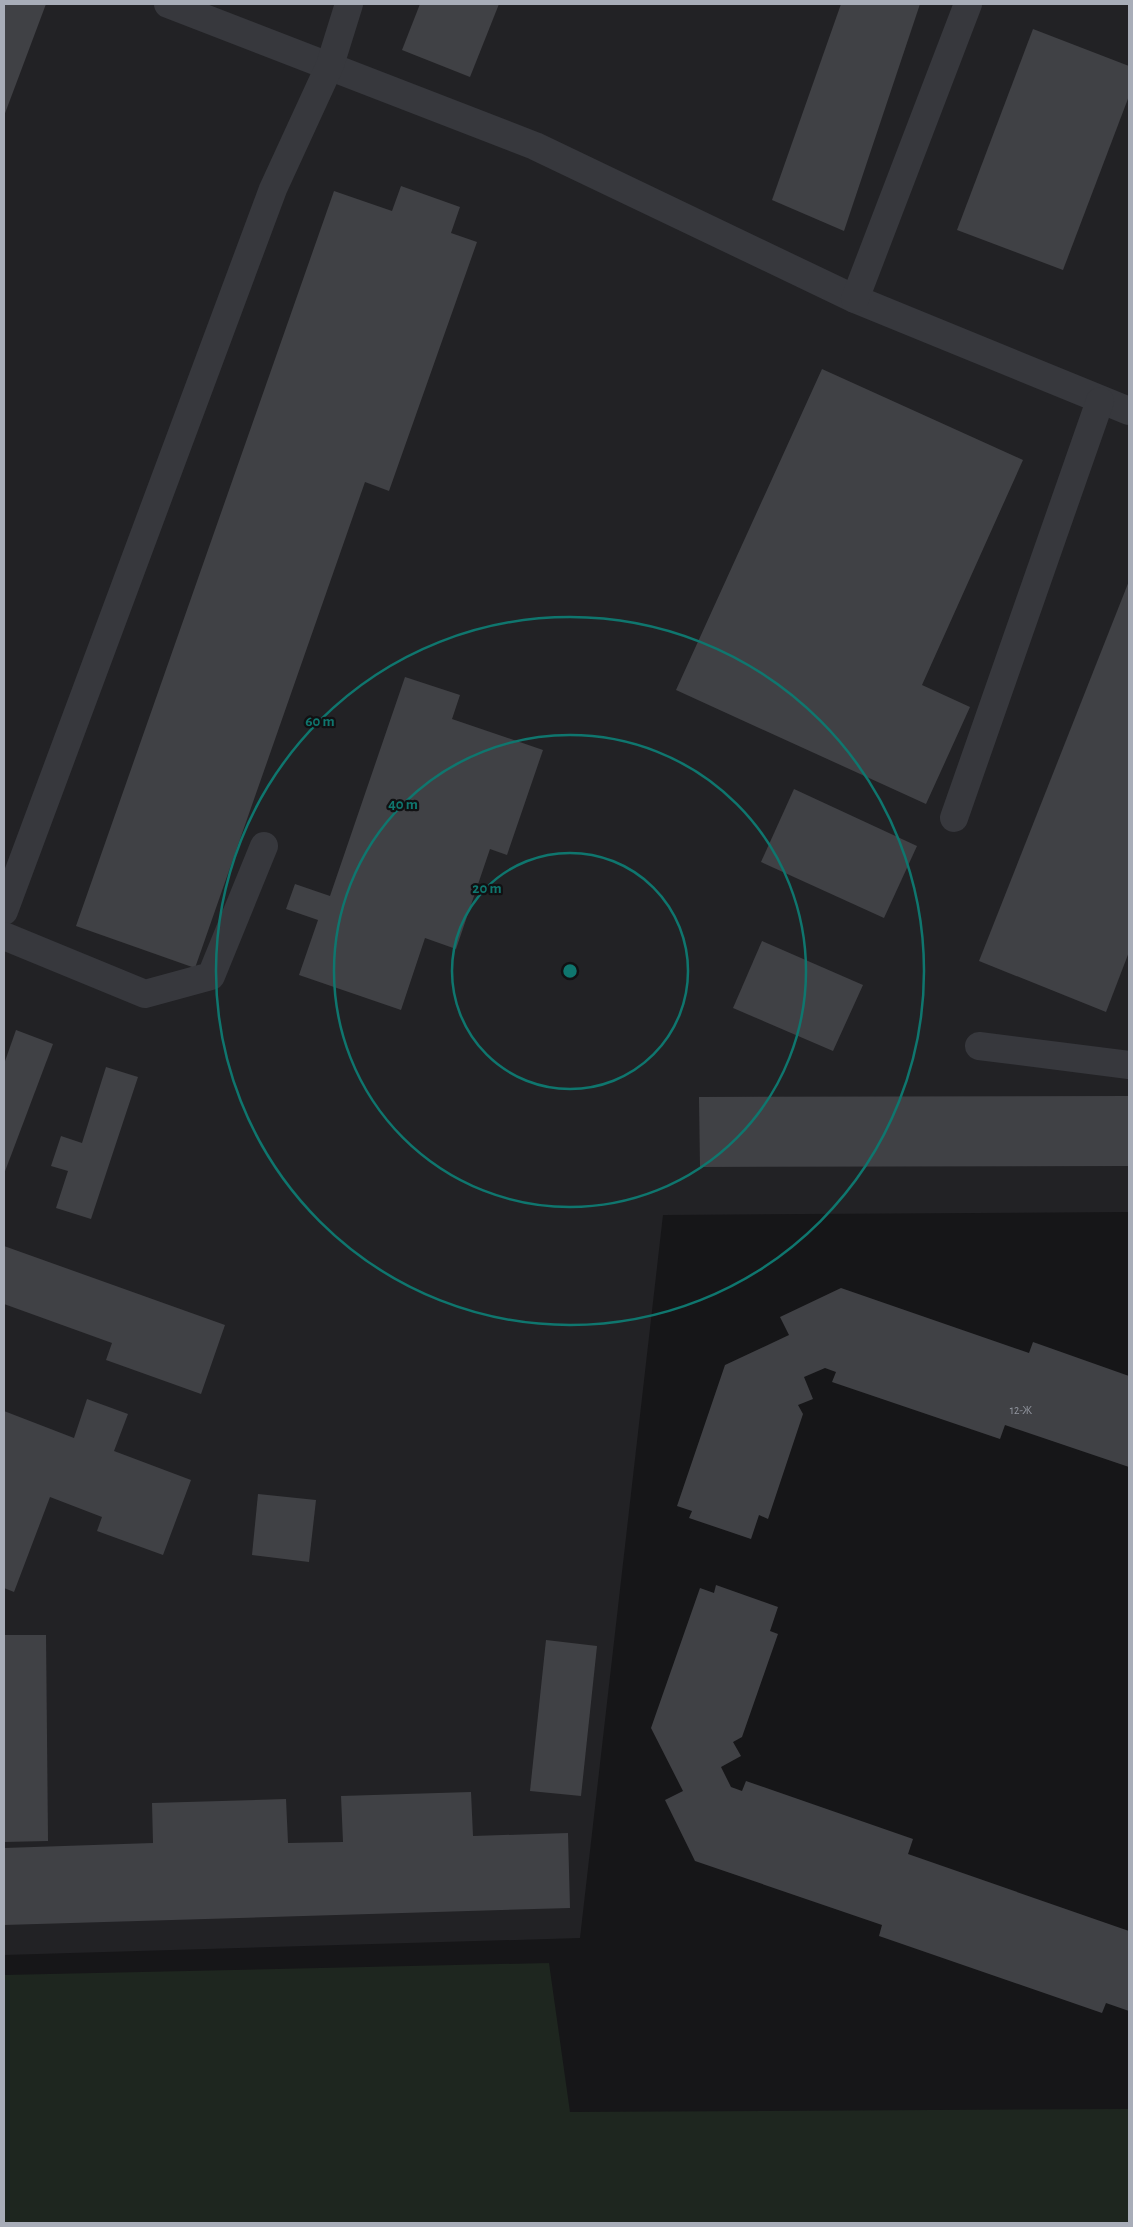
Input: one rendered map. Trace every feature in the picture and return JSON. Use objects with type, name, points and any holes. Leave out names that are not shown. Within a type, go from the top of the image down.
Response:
[{"type":"lane","points":[[168,4],[330,65],[535,146],[855,300],[1100,401],[1129,411]]},
{"type":"lane","points":[[4,911],[272,189],[330,65],[349,4]]},
{"type":"lane","points":[[855,300],[968,4]]},
{"type":"lane","points":[[954,818],[1100,401]]},
{"type":"lane","points":[[4,936],[145,994],[211,976],[264,846]]},
{"type":"lane","points":[[979,1046],[1129,1065]]},
{"type":"shaded area","points":[[4,4],[1129,4],[1129,1212],[663,1215],[580,1938],[4,1955]]},
{"type":"shaded area","points":[[549,1963],[570,2112],[1129,2109],[1129,2223],[4,2223],[4,1975]]},
{"type":"building","points":[[4,4],[46,4],[4,116]]},
{"type":"building","points":[[420,4],[499,4],[470,77],[402,50]]},
{"type":"building","points":[[841,4],[920,4],[844,231],[772,200]]},
{"type":"building","points":[[1033,29],[1129,66],[1129,96],[1063,270],[957,230]]},
{"type":"building","points":[[401,186],[460,207],[451,233],[477,242],[389,491],[365,482],[195,968],[76,926],[334,191],[392,211]]},
{"type":"building","points":[[822,369],[1023,460],[922,685],[970,707],[926,804],[676,690]]},
{"type":"building","points":[[1129,581],[1129,952],[1106,1012],[979,961]]},
{"type":"building","points":[[405,677],[460,695],[452,719],[543,750],[507,855],[490,849],[456,949],[425,938],[401,1010],[299,975],[318,920],[286,909],[295,884],[330,896]]},
{"type":"building","points":[[794,789],[917,846],[884,918],[761,862]]},
{"type":"building","points":[[762,941],[863,985],[833,1051],[733,1008]]},
{"type":"building","points":[[16,1030],[53,1044],[4,1174],[4,1064]]},
{"type":"building","points":[[106,1067],[138,1077],[91,1219],[56,1208],[68,1171],[51,1166],[61,1136],[82,1143]]},
{"type":"building","points":[[1129,1096],[1129,1166],[700,1167],[699,1097]]},
{"type":"building","points":[[4,1246],[225,1325],[201,1394],[106,1360],[112,1343],[4,1304]]},
{"type":"building","points":[[841,1288],[1029,1353],[1033,1342],[1129,1376],[1129,1467],[1005,1425],[1000,1439],[832,1382],[836,1372],[825,1368],[804,1377],[813,1399],[798,1405],[803,1414],[768,1519],[759,1515],[751,1539],[689,1518],[692,1511],[677,1506],[725,1365],[789,1335],[780,1317]]},
{"type":"building","points":[[87,1399],[128,1414],[114,1451],[191,1480],[163,1555],[97,1531],[102,1517],[50,1497],[14,1592],[4,1588],[4,1411],[74,1438]]},
{"type":"building","points":[[258,1494],[316,1500],[309,1562],[252,1555]]},
{"type":"building","points":[[716,1585],[778,1607],[770,1631],[778,1634],[742,1737],[733,1742],[741,1756],[721,1767],[731,1787],[742,1791],[746,1781],[913,1839],[908,1854],[1129,1931],[1129,2011],[1106,2003],[1102,2013],[879,1936],[882,1925],[695,1861],[665,1800],[683,1791],[651,1728],[700,1588],[714,1593]]},
{"type":"building","points":[[4,1635],[46,1635],[48,1841],[4,1842]]},
{"type":"building","points":[[546,1640],[597,1646],[581,1796],[530,1791]]},
{"type":"building","points":[[471,1792],[473,1836],[568,1833],[570,1908],[4,1925],[4,1848],[153,1843],[152,1803],[286,1799],[288,1843],[343,1842],[341,1796]]}]
